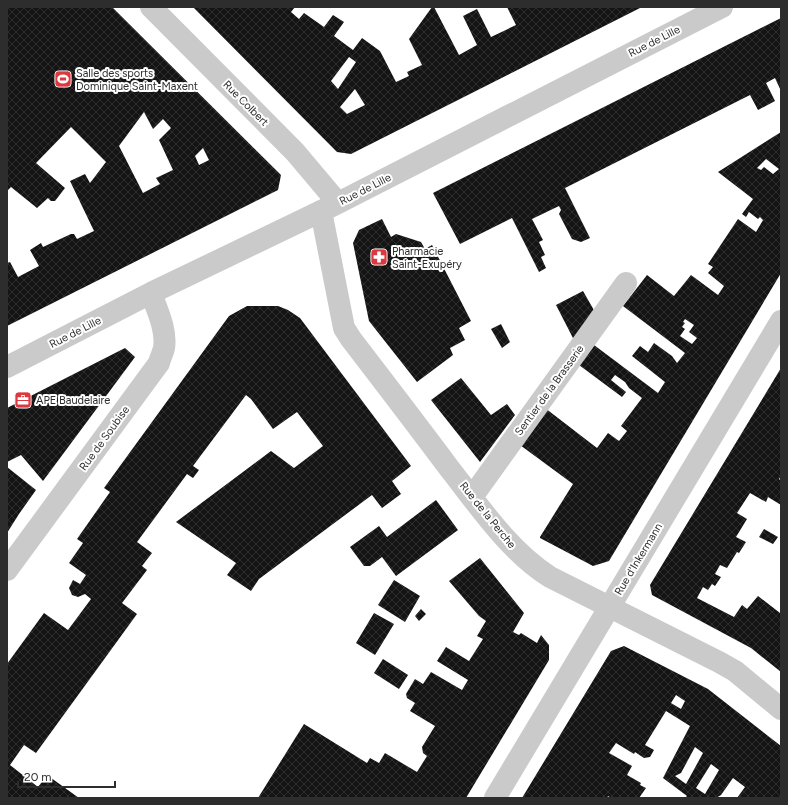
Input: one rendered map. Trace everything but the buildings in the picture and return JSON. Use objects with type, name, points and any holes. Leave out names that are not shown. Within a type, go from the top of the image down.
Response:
[{"type":"street","name":"Rue Colbert","points":[[150,7],[295,152],[329,207]]},
{"type":"street","name":"Rue de Lille","points":[[7,367],[151,293],[329,207],[722,7]]},
{"type":"street","name":"Rue de la Perche","points":[[329,207],[344,328],[472,497],[512,545],[528,562],[557,581],[730,668],[781,709]]},
{"type":"street","name":"Sentier de la Brasserie","points":[[472,497],[626,283]]},
{"type":"street","name":"Rue de Soubise","points":[[7,570],[159,363],[164,347],[163,334],[160,318],[151,293]]},
{"type":"street","name":"Rue d'Inkermann","points":[[496,798],[781,321]]},
{"type":"place","name":"Salle des sports Dominique Saint-Maxent","points":[[63,79]]},
{"type":"place","name":"Pharmacie Saint-Exupéry","points":[[379,257]]},
{"type":"place","name":"APE Baudelaire","points":[[23,400]]}]
